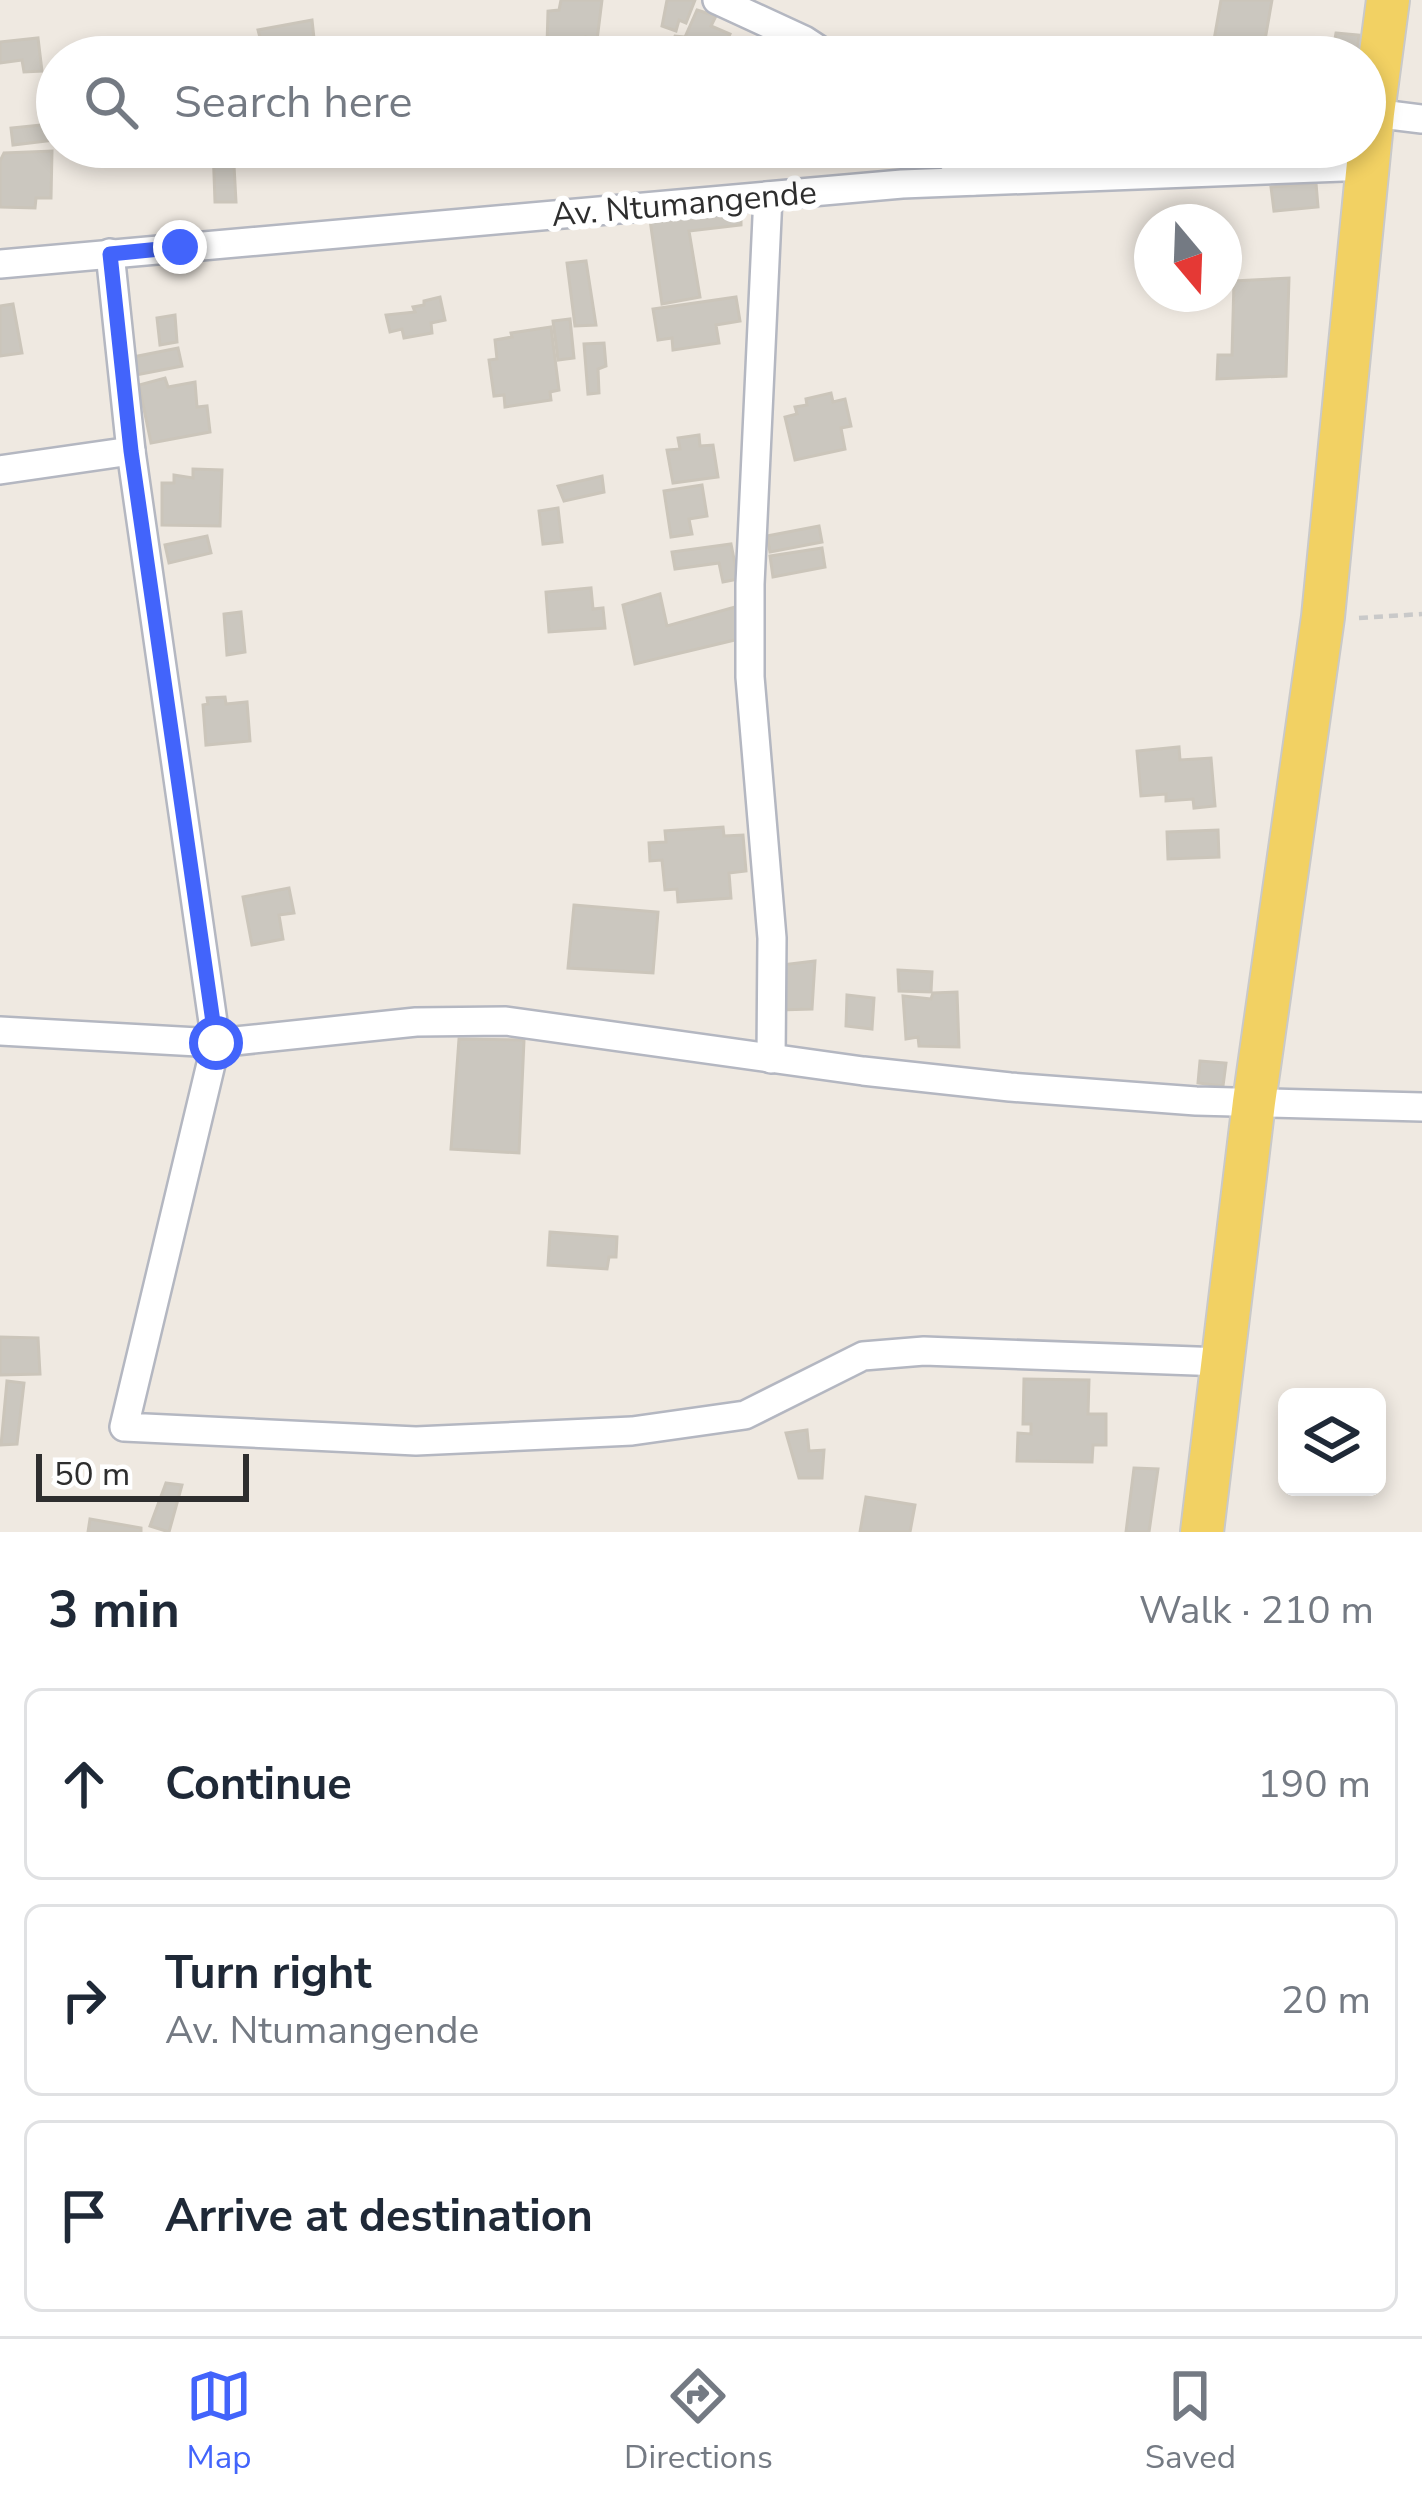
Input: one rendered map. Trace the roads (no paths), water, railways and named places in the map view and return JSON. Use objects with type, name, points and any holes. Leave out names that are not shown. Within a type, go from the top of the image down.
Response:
[{"type":"main road","points":[[1383,36],[1388,0]]},
{"type":"main road","points":[[1202,1532],[1254,1102],[1323,617],[1370,168]]},
{"type":"street","points":[[717,0],[756,8],[798,36]]},
{"type":"street","points":[[1386,115],[1422,119]]},
{"type":"street","points":[[960,168],[973,182]]},
{"type":"street","name":"Av. Ntumangende","points":[[0,264],[768,196],[973,182],[1320,168]]},
{"type":"street","points":[[768,196],[750,677],[772,938],[771,1059]]},
{"type":"street","points":[[110,254],[131,451],[216,1043],[124,1427],[416,1441],[632,1431],[745,1415],[862,1355],[924,1351],[1223,1362]]},
{"type":"street","points":[[0,470],[131,451]]},
{"type":"street","points":[[0,1031],[216,1043],[416,1022],[506,1022],[1010,1087],[1422,1107]]}]
